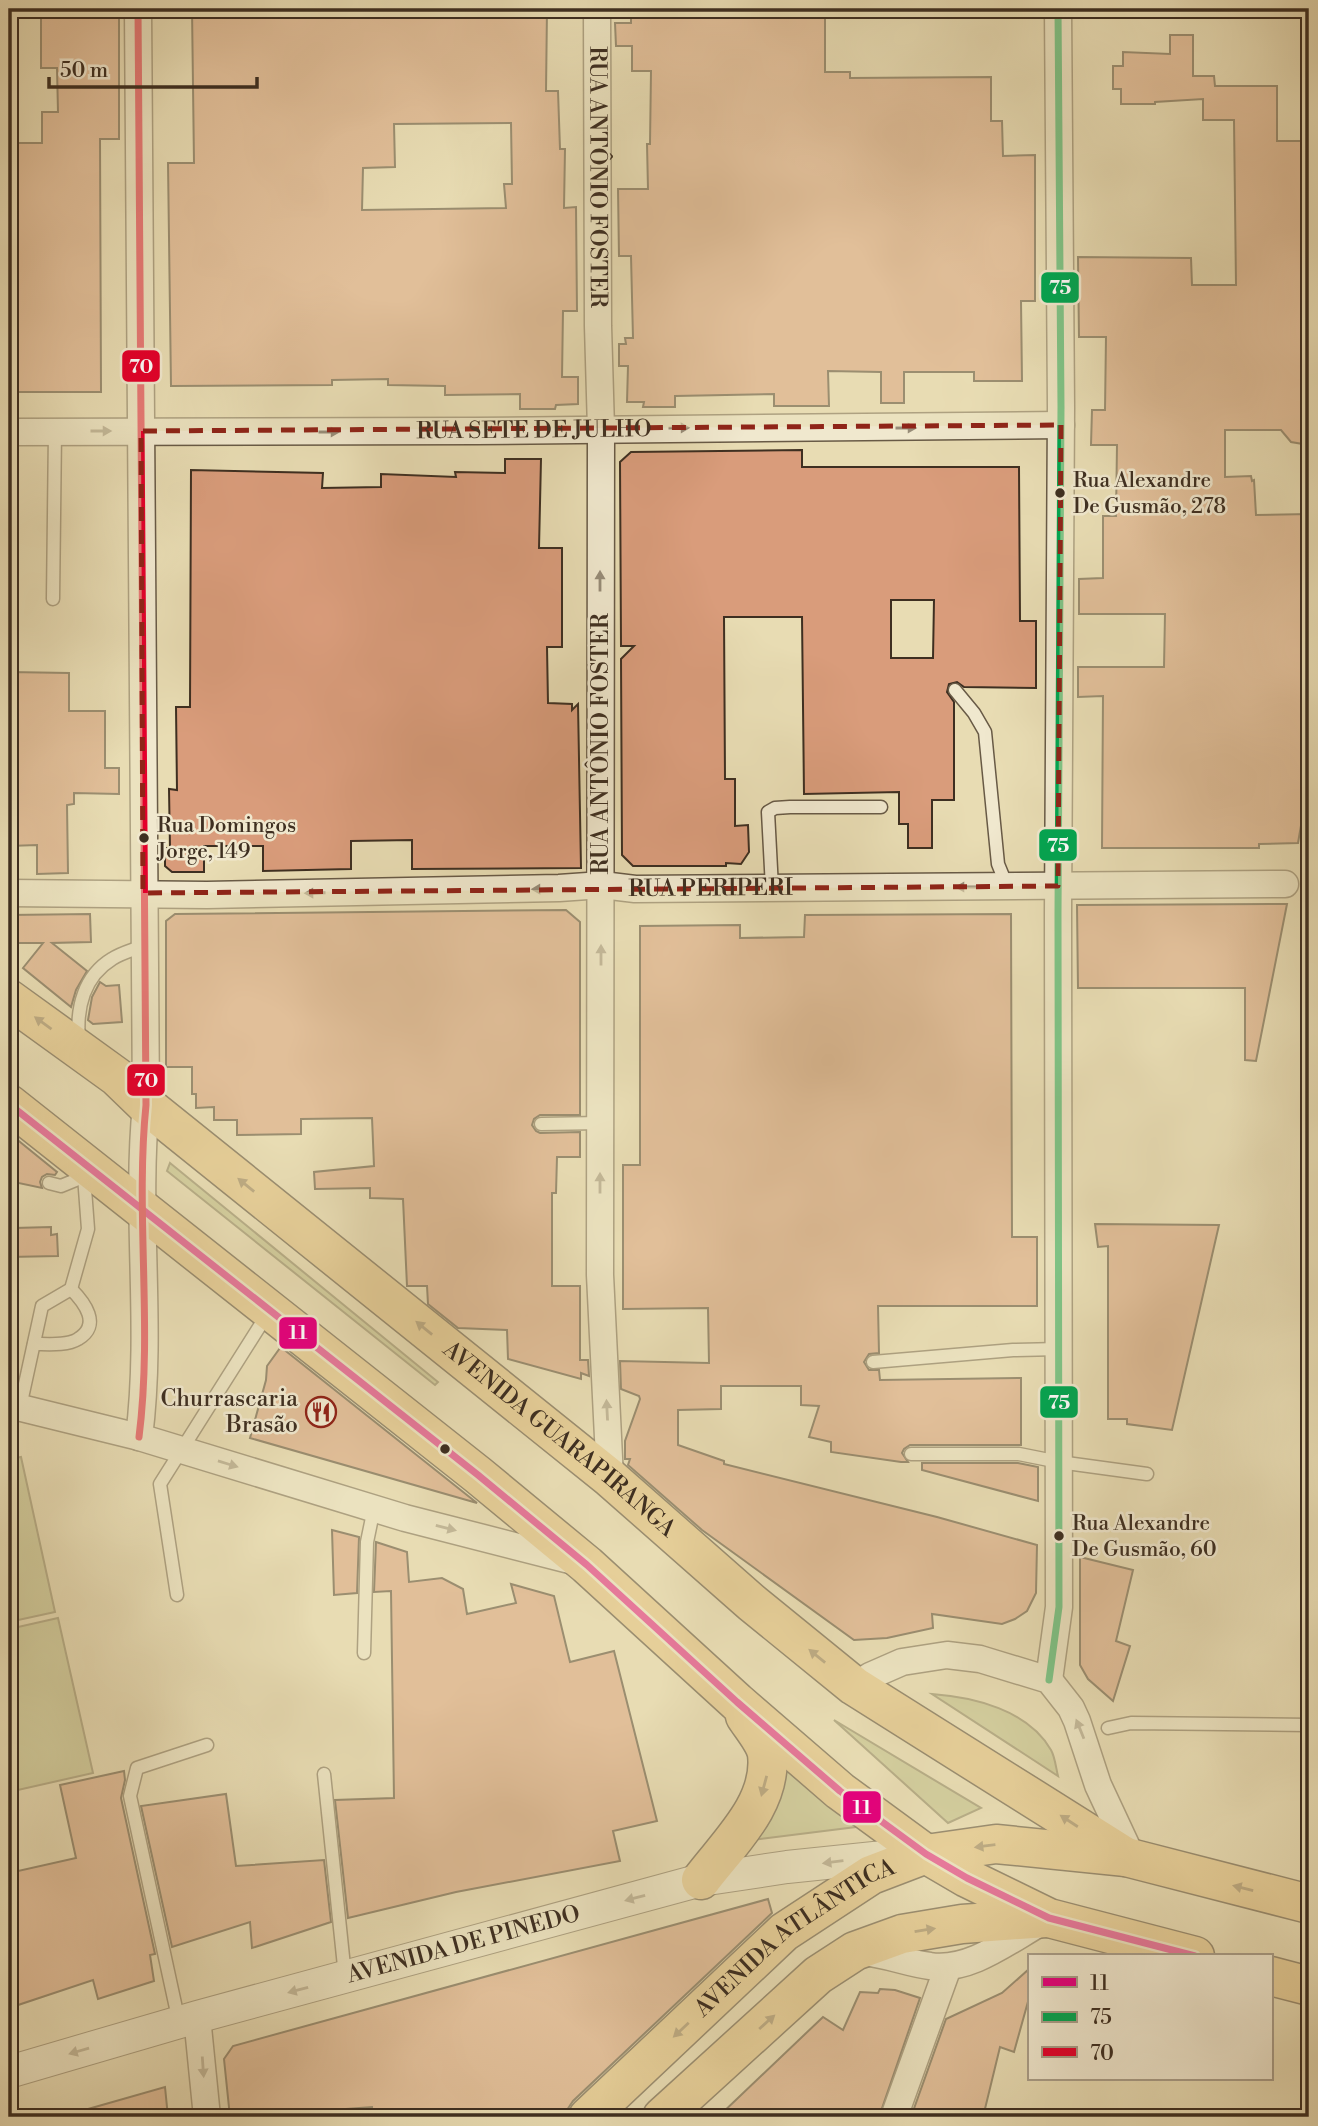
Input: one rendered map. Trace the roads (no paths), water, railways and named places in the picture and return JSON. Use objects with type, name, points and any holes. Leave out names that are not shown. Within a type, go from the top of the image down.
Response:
[{"type":"main road","name":"AVENIDA GUARAPIRANGA","points":[[9,999],[117,1077],[146,1105],[610,1478],[751,1603],[854,1686],[1130,1859]]},
{"type":"main road","points":[[9,1104],[89,1174],[142,1209],[587,1565],[737,1702],[840,1791],[926,1854],[967,1878],[1049,1918],[1187,1954]]},
{"type":"main road","points":[[701,1880],[756,1808],[767,1784],[767,1751],[737,1702]]},
{"type":"main road","name":"AVENIDA ATLÂNTICA","points":[[588,2117],[784,1932],[870,1875],[926,1854],[996,1844],[1130,1859]]},
{"type":"main road","points":[[1130,1859],[1309,1904]]},
{"type":"main road","name":"AVENIDA ATLÂNTICA","points":[[662,2117],[818,1975],[855,1951],[902,1934],[962,1924],[1049,1918]]},
{"type":"main road","points":[[1272,1976],[1309,1986]]},
{"type":"street","points":[[138,9],[146,1105],[142,1140],[145,1382],[139,1437]]},
{"type":"street","name":"RUA ANTÔNIO FOSTER","points":[[597,9],[601,429],[600,1275],[610,1478]]},
{"type":"street","points":[[1049,1681],[1059,1607],[1058,886],[1061,425],[1058,9]]},
{"type":"street","name":"RUA SETE DE JULHO","points":[[9,432],[1061,425]]},
{"type":"street","name":"RUA PERIPERI","points":[[9,894],[207,895],[602,885],[635,889],[1285,884]]},
{"type":"street","points":[[14,1406],[139,1437],[374,1508],[587,1565]]},
{"type":"street","points":[[854,1686],[902,1662],[947,1655],[980,1659],[1049,1681],[1071,1708],[1077,1721],[1098,1785],[1130,1859]]},
{"type":"street","name":"AVENIDA DE PINEDO","points":[[9,2072],[188,2019],[701,1880],[836,1861],[926,1854]]},
{"type":"street","points":[[855,1951],[948,1967],[962,1964],[987,1952],[1049,1918]]},
{"type":"street","points":[[894,2117],[948,1967]]},
{"type":"street","points":[[188,2019],[207,2117]]},
{"type":"lane","points":[[53,599],[55,431]]},
{"type":"lane","points":[[955,690],[985,732],[998,864],[1007,886]]},
{"type":"lane","points":[[772,888],[768,813],[775,808],[790,807],[881,807]]},
{"type":"lane","points":[[79,1050],[77,1024],[83,991],[102,967],[113,959],[144,946]]},
{"type":"lane","points":[[541,1124],[601,1124]]},
{"type":"lane","points":[[14,1406],[34,1344],[42,1306],[71,1289],[88,1229],[89,1174],[61,1186],[49,1183]]},
{"type":"lane","points":[[34,1344],[71,1342],[85,1332],[89,1325],[89,1309],[71,1289]]},
{"type":"lane","points":[[177,1595],[160,1484],[269,1310]]},
{"type":"lane","points":[[873,1362],[1013,1350],[1059,1349]]},
{"type":"lane","points":[[911,1454],[1019,1454],[1147,1474]]},
{"type":"lane","points":[[364,1653],[367,1542],[374,1508]]},
{"type":"lane","points":[[1108,1728],[1130,1723],[1309,1725]]},
{"type":"lane","points":[[188,2019],[130,1796],[137,1768],[207,1745]]},
{"type":"lane","points":[[324,1774],[345,1977]]},
{"type":"place","name":"Rua Alexandre De Gusmão, 278","points":[[1060,493]]},
{"type":"place","name":"Rua Domingos Jorge, 149","points":[[144,838]]},
{"type":"place","name":"Churrascaria Brasão","points":[[321,1412]]},
{"type":"place","name":"Rua Alexandre De Gusmão, 60","points":[[1059,1536]]}]
